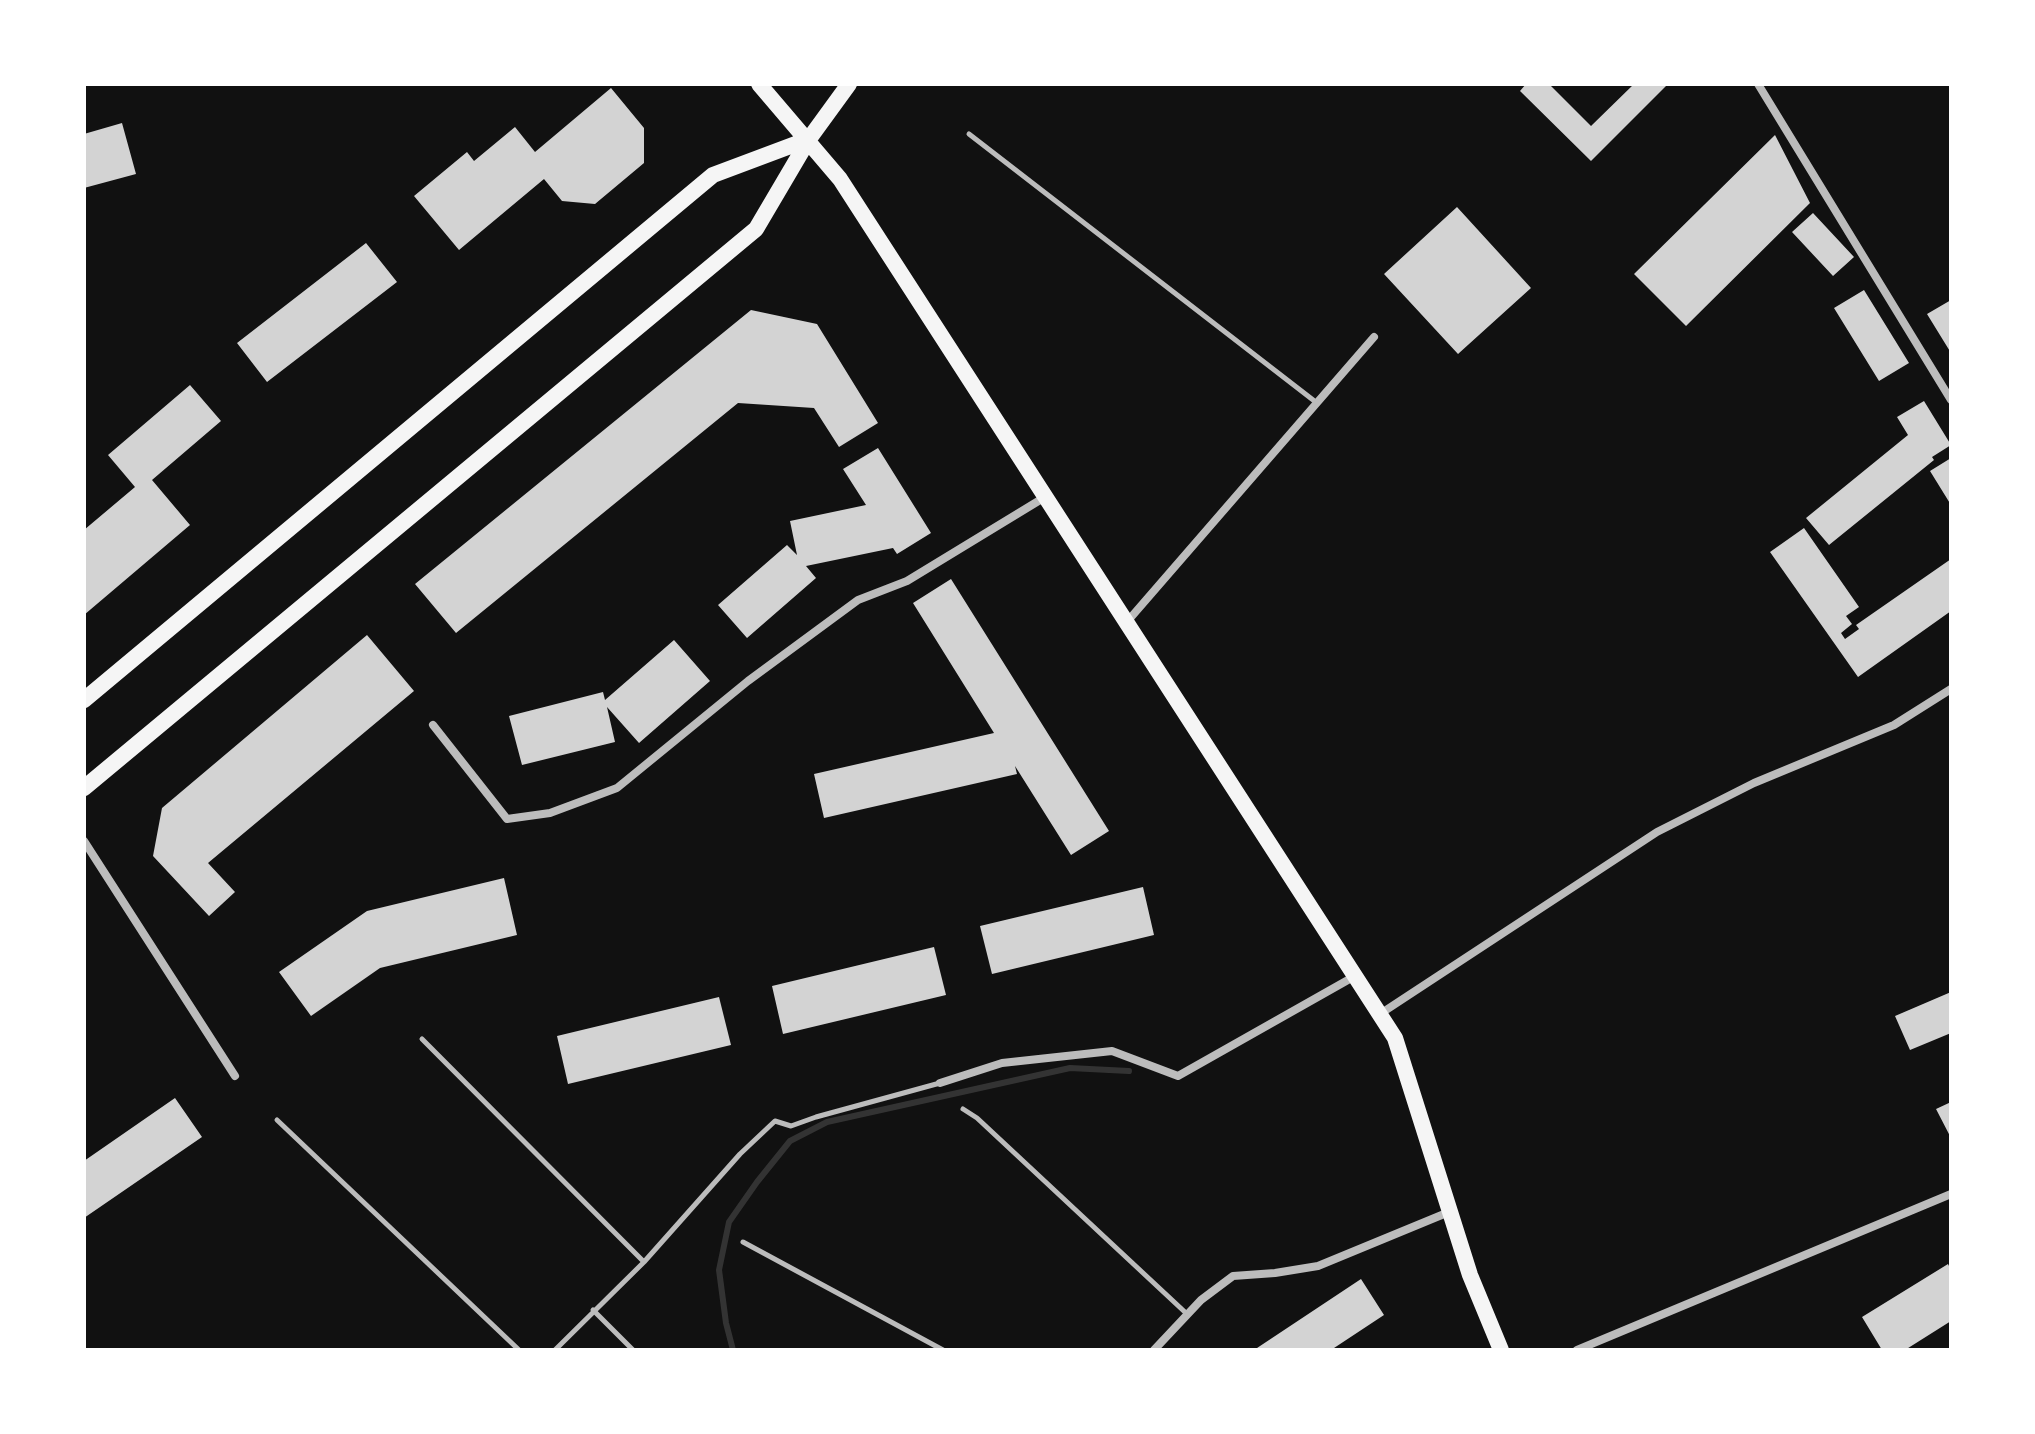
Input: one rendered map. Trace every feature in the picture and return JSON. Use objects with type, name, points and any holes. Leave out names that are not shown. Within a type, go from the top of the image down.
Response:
[{"type":"main road","points":[[759,84],[840,179],[1395,1038],[1470,1275],[1501,1350]]},
{"type":"main road","points":[[84,788],[756,229],[809,139],[849,84]]},
{"type":"main road","points":[[84,700],[713,175],[809,139]]},
{"type":"street","points":[[1758,84],[1951,400]]},
{"type":"street","points":[[1126,623],[1374,337]]},
{"type":"street","points":[[433,725],[507,819],[550,813],[617,788],[748,681],[858,600],[907,581],[1045,497]]},
{"type":"street","points":[[1379,1014],[1657,832],[1754,783],[1894,725],[1951,689]]},
{"type":"street","points":[[84,841],[235,1076]]},
{"type":"street","points":[[940,1083],[1002,1063],[1112,1051],[1178,1076],[1355,976]]},
{"type":"street","points":[[1577,1350],[1951,1194]]},
{"type":"street","points":[[1154,1350],[1201,1300],[1233,1276],[1318,1266],[1450,1212]]},
{"type":"lane","points":[[969,134],[1317,403]]},
{"type":"lane","points":[[422,1039],[644,1262]]},
{"type":"lane","points":[[555,1350],[644,1262],[740,1154],[775,1121],[791,1126],[940,1083]]},
{"type":"lane","points":[[963,1109],[977,1118],[1187,1315]]},
{"type":"lane","points":[[277,1120],[519,1350]]},
{"type":"lane","points":[[743,1242],[943,1350]]},
{"type":"lane","points":[[593,1310],[633,1350]]},
{"type":"building","points":[[1526,84],[1549,84],[1591,126],[1634,84],[1668,84],[1591,161],[1520,91]]},
{"type":"building","points":[[611,88],[644,128],[644,163],[595,204],[562,201],[544,179],[459,250],[414,196],[467,152],[474,161],[515,127],[535,152]]},
{"type":"building","points":[[122,123],[136,174],[84,188],[84,134]]},
{"type":"building","points":[[1775,135],[1810,203],[1686,326],[1634,274]]},
{"type":"building","points":[[1457,207],[1531,288],[1458,354],[1384,274]]},
{"type":"building","points":[[1813,213],[1854,257],[1833,276],[1792,232]]},
{"type":"building","points":[[366,243],[397,282],[267,382],[237,343]]},
{"type":"building","points":[[1864,290],[1909,363],[1879,381],[1834,308]]},
{"type":"building","points":[[1951,300],[1951,353],[1927,314]]},
{"type":"building","points":[[751,310],[817,324],[878,423],[839,447],[814,408],[738,403],[456,633],[415,584]]},
{"type":"building","points":[[190,385],[221,421],[152,480],[190,525],[84,615],[84,530],[135,487],[108,455]]},
{"type":"building","points":[[1924,401],[1951,445],[1932,457],[1934,460],[1829,545],[1806,518],[1908,435],[1897,417]]},
{"type":"building","points":[[878,448],[931,533],[897,554],[893,548],[806,566],[816,578],[747,638],[718,605],[787,545],[797,555],[790,521],[866,505],[843,469]]},
{"type":"building","points":[[1951,458],[1951,505],[1930,471]]},
{"type":"building","points":[[1804,528],[1859,607],[1846,616],[1852,624],[1841,633],[1845,639],[1859,629],[1856,625],[1951,559],[1951,611],[1858,677],[1770,552]]},
{"type":"building","points":[[951,579],[1109,831],[1071,855],[1015,766],[1017,774],[824,818],[814,774],[994,733],[913,603]]},
{"type":"building","points":[[367,635],[414,691],[208,863],[235,892],[209,916],[153,856],[162,808]]},
{"type":"building","points":[[674,640],[710,681],[639,743],[607,707],[615,742],[522,765],[509,716],[603,692],[605,700]]},
{"type":"building","points":[[504,878],[517,935],[380,968],[311,1016],[279,972],[367,911]]},
{"type":"building","points":[[1143,887],[1154,935],[992,974],[980,926]]},
{"type":"building","points":[[934,947],[946,995],[783,1034],[772,986]]},
{"type":"building","points":[[1951,992],[1951,1033],[1910,1050],[1895,1016]]},
{"type":"building","points":[[719,997],[731,1045],[568,1084],[557,1036]]},
{"type":"building","points":[[175,1098],[202,1137],[84,1218],[84,1161]]},
{"type":"building","points":[[1951,1102],[1951,1138],[1936,1109]]},
{"type":"building","points":[[1948,1264],[1951,1270],[1951,1321],[1905,1350],[1882,1350],[1862,1317]]},
{"type":"building","points":[[1361,1279],[1384,1315],[1331,1350],[1254,1350]]},
{"type":"waterway","points":[[733,1350],[719,1270],[729,1222],[790,1141],[827,1122],[1070,1068],[1129,1071]]}]
